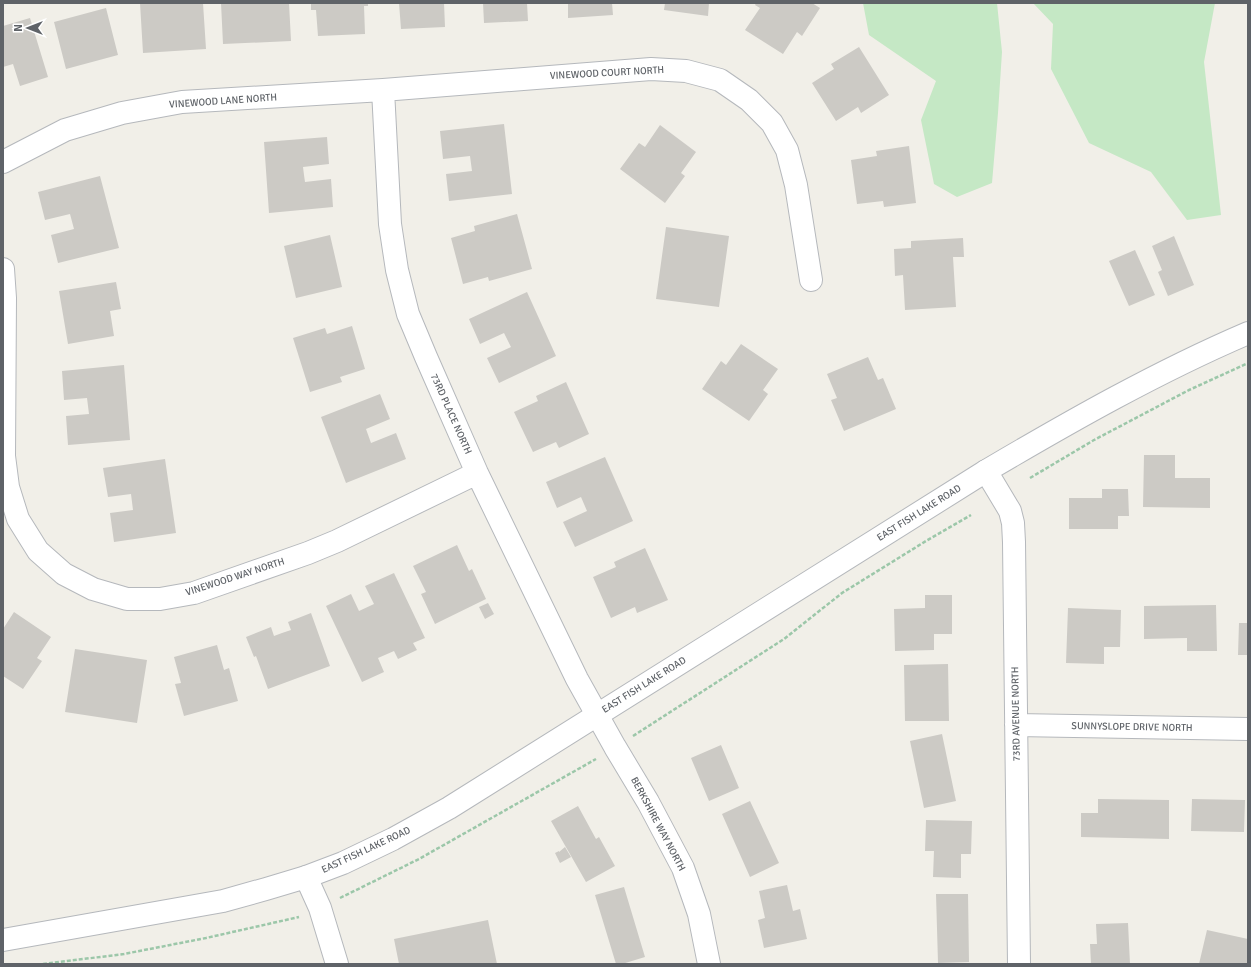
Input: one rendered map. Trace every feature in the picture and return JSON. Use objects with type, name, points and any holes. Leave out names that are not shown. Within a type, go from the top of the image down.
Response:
[{"type":"street","name":"VINEWOOD COURT NORTH","points":[[383,90],[651,68],[686,71],[720,80],[749,100],[772,122],[787,150],[796,185],[811,280]]},
{"type":"street","name":"VINEWOOD LANE NORTH","points":[[3,162],[65,130],[122,112],[182,102],[383,90]]},
{"type":"street","name":"73RD PLACE NORTH","points":[[383,90],[390,224],[397,270],[408,314],[477,473],[577,679],[597,714]]},
{"type":"street","name":"VINEWOOD WAY NORTH","points":[[3,269],[6,298],[4,456],[8,487],[18,519],[38,551],[64,574],[93,588],[127,599],[160,599],[194,593],[338,541],[477,473]]},
{"type":"street","name":"EAST FISH LAKE ROAD","points":[[3,940],[224,901],[306,877],[343,863],[393,839],[449,808],[986,471],[1050,433],[1116,396],[1248,333]]},
{"type":"street","name":"73RD AVENUE NORTH","points":[[986,471],[1010,511],[1013,523],[1020,964]]},
{"type":"street","name":"BERKSHIRE WAY NORTH","points":[[597,714],[648,802],[683,868],[699,914],[709,964]]},
{"type":"street","name":"SUNNYSLOPE DRIVE NORTH","points":[[1016,725],[1248,729]]},
{"type":"street","points":[[306,877],[320,908],[337,964]]},
{"type":"path","points":[[1030,478],[1101,436],[1189,390],[1248,363]]},
{"type":"path","points":[[633,736],[784,639],[842,593],[971,515]]},
{"type":"path","points":[[339,899],[419,859],[596,759]]},
{"type":"path","points":[[43,964],[124,954],[206,938],[304,916]]},
{"type":"green space","points":[[863,3],[997,3],[1002,52],[992,183],[957,197],[934,184],[921,120],[936,81],[869,35]]},
{"type":"green space","points":[[1033,3],[1215,3],[1204,62],[1221,215],[1187,220],[1151,172],[1089,143],[1051,69],[1053,24]]},
{"type":"building","points":[[140,3],[203,3],[206,49],[143,53]]},
{"type":"building","points":[[221,3],[289,3],[291,41],[223,44]]},
{"type":"building","points":[[311,3],[368,3],[368,6],[364,6],[365,34],[318,36],[316,10],[311,10]]},
{"type":"building","points":[[399,3],[444,3],[445,27],[401,29]]},
{"type":"building","points":[[483,3],[527,3],[528,21],[484,23]]},
{"type":"building","points":[[568,3],[612,3],[613,15],[568,18]]},
{"type":"building","points":[[665,3],[709,3],[708,16],[664,10]]},
{"type":"building","points":[[756,3],[812,3],[820,8],[802,36],[797,32],[783,54],[745,30],[760,8],[755,5]]},
{"type":"building","points":[[106,8],[118,55],[66,69],[54,22]]},
{"type":"building","points":[[30,18],[48,77],[20,86],[13,64],[3,67],[3,26]]},
{"type":"building","points":[[859,47],[889,95],[861,113],[858,107],[836,121],[812,83],[834,69],[831,64]]},
{"type":"building","points":[[504,124],[512,194],[449,201],[446,174],[472,171],[470,156],[443,159],[440,131]]},
{"type":"building","points":[[660,125],[696,152],[681,173],[685,176],[665,203],[620,169],[639,143],[645,147]]},
{"type":"building","points":[[327,137],[329,164],[303,167],[305,182],[331,179],[333,207],[269,213],[264,142]]},
{"type":"building","points":[[909,146],[916,203],[884,207],[883,201],[857,204],[851,160],[877,156],[876,151]]},
{"type":"building","points":[[100,176],[119,248],[58,263],[51,235],[74,229],[70,214],[45,220],[38,192]]},
{"type":"building","points":[[517,214],[532,269],[489,281],[488,277],[463,284],[451,238],[475,231],[474,226]]},
{"type":"building","points":[[666,227],[729,236],[719,307],[656,299]]},
{"type":"building","points":[[330,235],[342,287],[296,298],[284,246]]},
{"type":"building","points":[[1174,236],[1194,285],[1168,296],[1158,272],[1162,270],[1152,246]]},
{"type":"building","points":[[963,238],[964,257],[953,257],[956,307],[905,310],[903,275],[895,276],[894,249],[911,248],[911,241]]},
{"type":"building","points":[[1135,250],[1155,295],[1129,306],[1109,261]]},
{"type":"building","points":[[116,282],[121,309],[110,311],[114,336],[68,344],[59,291]]},
{"type":"building","points":[[527,292],[556,356],[499,383],[487,358],[511,347],[504,333],[480,344],[469,319]]},
{"type":"building","points":[[352,326],[365,369],[340,377],[342,382],[310,392],[293,338],[325,328],[327,334]]},
{"type":"building","points":[[741,344],[778,369],[763,390],[768,394],[749,421],[702,389],[721,361],[726,365]]},
{"type":"building","points":[[868,357],[878,380],[883,378],[896,409],[844,431],[831,400],[837,398],[827,374]]},
{"type":"building","points":[[124,365],[130,440],[68,445],[66,416],[89,414],[87,398],[64,400],[62,371]]},
{"type":"building","points":[[566,382],[589,434],[559,448],[556,442],[533,452],[514,412],[538,401],[536,396]]},
{"type":"building","points":[[380,394],[390,419],[366,429],[371,443],[396,433],[406,459],[346,483],[321,417]]},
{"type":"building","points":[[1144,455],[1175,455],[1175,478],[1210,478],[1210,508],[1143,507]]},
{"type":"building","points":[[605,457],[633,521],[575,547],[563,522],[587,511],[581,497],[557,508],[546,482]]},
{"type":"building","points":[[165,459],[176,533],[114,542],[110,513],[133,510],[131,494],[108,497],[103,468]]},
{"type":"building","points":[[1102,489],[1128,489],[1129,516],[1118,516],[1118,529],[1069,529],[1069,498],[1102,498]]},
{"type":"building","points":[[457,545],[469,571],[472,569],[486,599],[435,624],[421,594],[426,592],[413,566]]},
{"type":"building","points":[[645,548],[668,600],[637,613],[635,607],[611,618],[593,577],[616,567],[614,562]]},
{"type":"building","points":[[394,573],[425,638],[413,643],[417,650],[398,659],[394,651],[378,658],[384,672],[362,682],[326,606],[351,594],[359,611],[374,604],[365,586]]},
{"type":"building","points":[[925,595],[952,595],[952,634],[934,634],[934,650],[895,651],[894,609],[925,608]]},
{"type":"building","points":[[488,603],[494,614],[485,619],[479,607]]},
{"type":"building","points":[[1216,605],[1217,651],[1187,651],[1187,638],[1144,639],[1144,606]]},
{"type":"building","points":[[1068,608],[1121,610],[1120,647],[1104,647],[1104,664],[1066,663]]},
{"type":"building","points":[[14,612],[51,637],[37,658],[42,661],[23,689],[3,676],[3,629]]},
{"type":"building","points":[[311,613],[330,666],[268,689],[256,656],[254,657],[246,637],[271,627],[274,636],[291,630],[288,622]]},
{"type":"building","points":[[1239,623],[1248,623],[1248,655],[1238,655]]},
{"type":"building","points":[[217,645],[224,670],[229,668],[238,701],[184,716],[175,684],[181,683],[174,657]]},
{"type":"building","points":[[75,649],[147,660],[137,723],[65,712]]},
{"type":"building","points":[[948,664],[949,721],[905,721],[904,665]]},
{"type":"building","points":[[942,734],[956,801],[924,808],[910,741]]},
{"type":"building","points":[[721,745],[739,788],[709,801],[691,758]]},
{"type":"building","points":[[1098,799],[1169,800],[1169,839],[1081,837],[1081,813],[1098,813]]},
{"type":"building","points":[[1192,799],[1245,800],[1244,832],[1191,831]]},
{"type":"building","points":[[750,801],[779,863],[750,877],[722,814]]},
{"type":"building","points":[[578,806],[596,839],[599,837],[615,866],[586,882],[551,821]]},
{"type":"building","points":[[926,820],[972,821],[971,854],[961,854],[961,878],[933,877],[934,851],[925,851]]},
{"type":"building","points":[[565,847],[571,857],[560,863],[555,853],[559,852]]},
{"type":"building","points":[[787,885],[793,911],[800,909],[807,939],[764,948],[758,920],[765,918],[759,891]]},
{"type":"building","points":[[624,887],[645,957],[622,964],[616,964],[595,895]]},
{"type":"building","points":[[936,894],[968,894],[969,962],[938,963]]},
{"type":"building","points":[[488,920],[497,964],[399,964],[394,939]]},
{"type":"building","points":[[1128,923],[1130,964],[1091,964],[1090,944],[1097,944],[1096,924]]},
{"type":"building","points":[[1207,930],[1248,939],[1248,964],[1199,964]]}]
